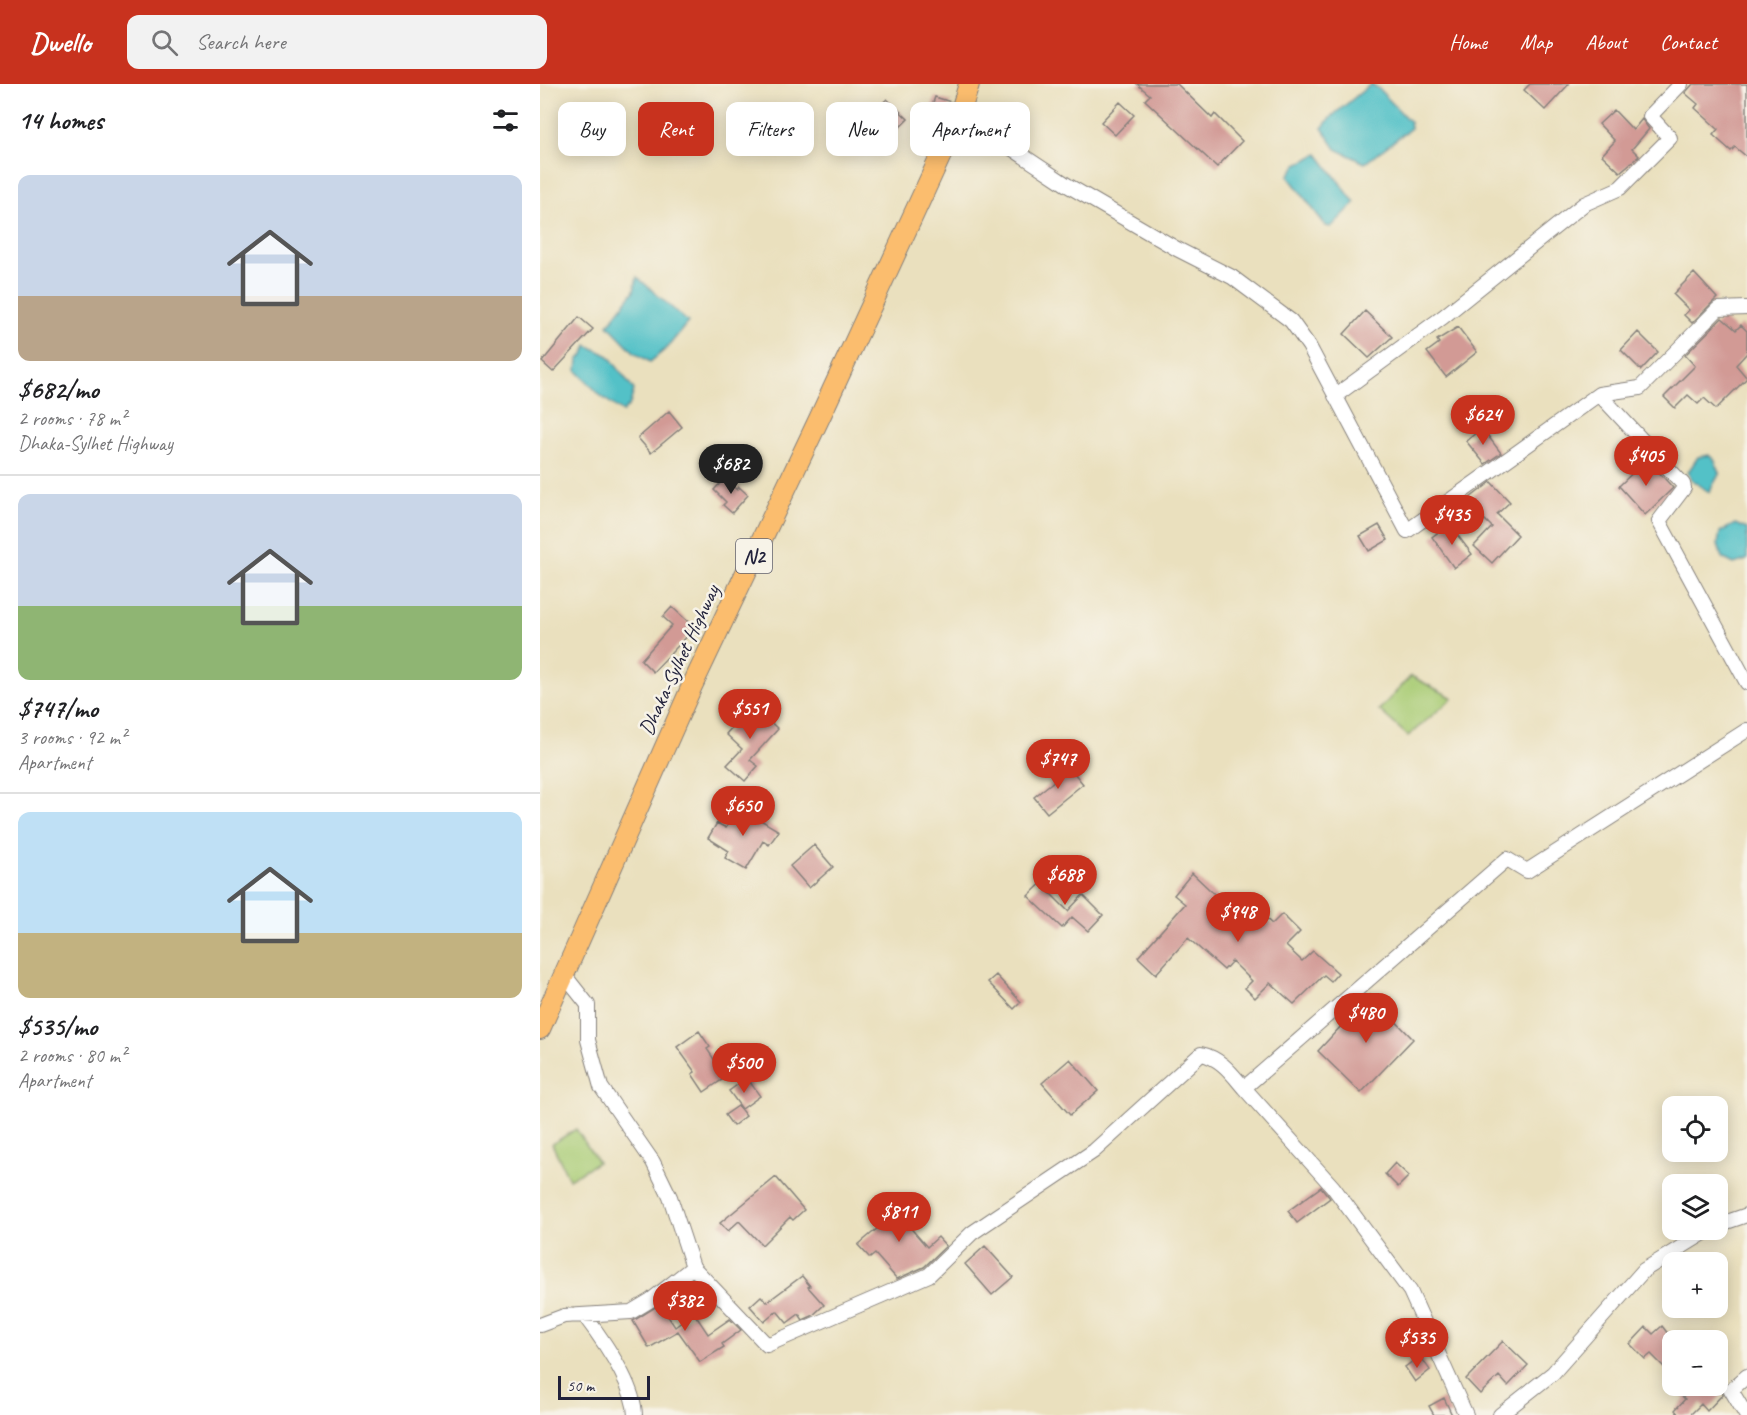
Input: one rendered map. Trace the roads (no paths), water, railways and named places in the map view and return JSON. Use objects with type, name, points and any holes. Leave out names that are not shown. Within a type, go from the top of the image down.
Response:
[{"type":"highway","name":"Dhaka-Sylhet Highway","points":[[964,102],[969,84]]},
{"type":"highway","name":"Dhaka-Sylhet Highway","points":[[540,1029],[692,686],[941,156]]},
{"type":"street","points":[[1335,396],[1443,317],[1584,204],[1620,188],[1670,138],[1650,116],[1681,84]]},
{"type":"street","points":[[1023,156],[1067,185],[1177,249],[1232,277],[1291,321],[1310,346],[1407,531],[1599,394],[1640,388],[1718,309],[1747,308]]},
{"type":"street","points":[[1599,394],[1683,484],[1684,488],[1659,521],[1747,682]]},
{"type":"street","points":[[1244,1088],[1507,859],[1527,871],[1747,730]]},
{"type":"street","points":[[565,976],[588,1005],[588,1040],[601,1087],[653,1162],[670,1197],[693,1267],[767,1345],[929,1275],[972,1233],[1094,1151],[1201,1054],[1211,1056],[1222,1064],[1333,1187],[1410,1291],[1466,1415]]},
{"type":"street","points":[[1728,1222],[1747,1215]]},
{"type":"street","points":[[1500,1415],[1553,1373],[1644,1270],[1693,1240]]},
{"type":"street","points":[[540,1325],[564,1316],[631,1312],[651,1300],[693,1267]]},
{"type":"street","points":[[584,1315],[622,1371],[635,1405],[635,1415]]},
{"type":"street","points":[[1746,1415],[1731,1390],[1747,1376]]},
{"type":"water","points":[[1371,84],[1378,88],[1410,122],[1411,128],[1365,163],[1336,149],[1322,128],[1331,117]]},
{"type":"water","points":[[1318,154],[1355,203],[1331,227],[1326,226],[1288,176],[1297,164]]},
{"type":"water","points":[[637,277],[688,322],[667,348],[650,362],[634,352],[608,325],[634,291]]},
{"type":"water","points":[[587,345],[609,356],[634,390],[630,404],[623,412],[601,396],[577,371],[578,360],[584,354]]},
{"type":"water","points":[[1709,455],[1714,459],[1720,473],[1709,492],[1691,479],[1688,472],[1698,457]]},
{"type":"water","points":[[1735,524],[1747,529],[1747,560],[1734,564],[1722,558],[1718,544],[1720,532]]}]
